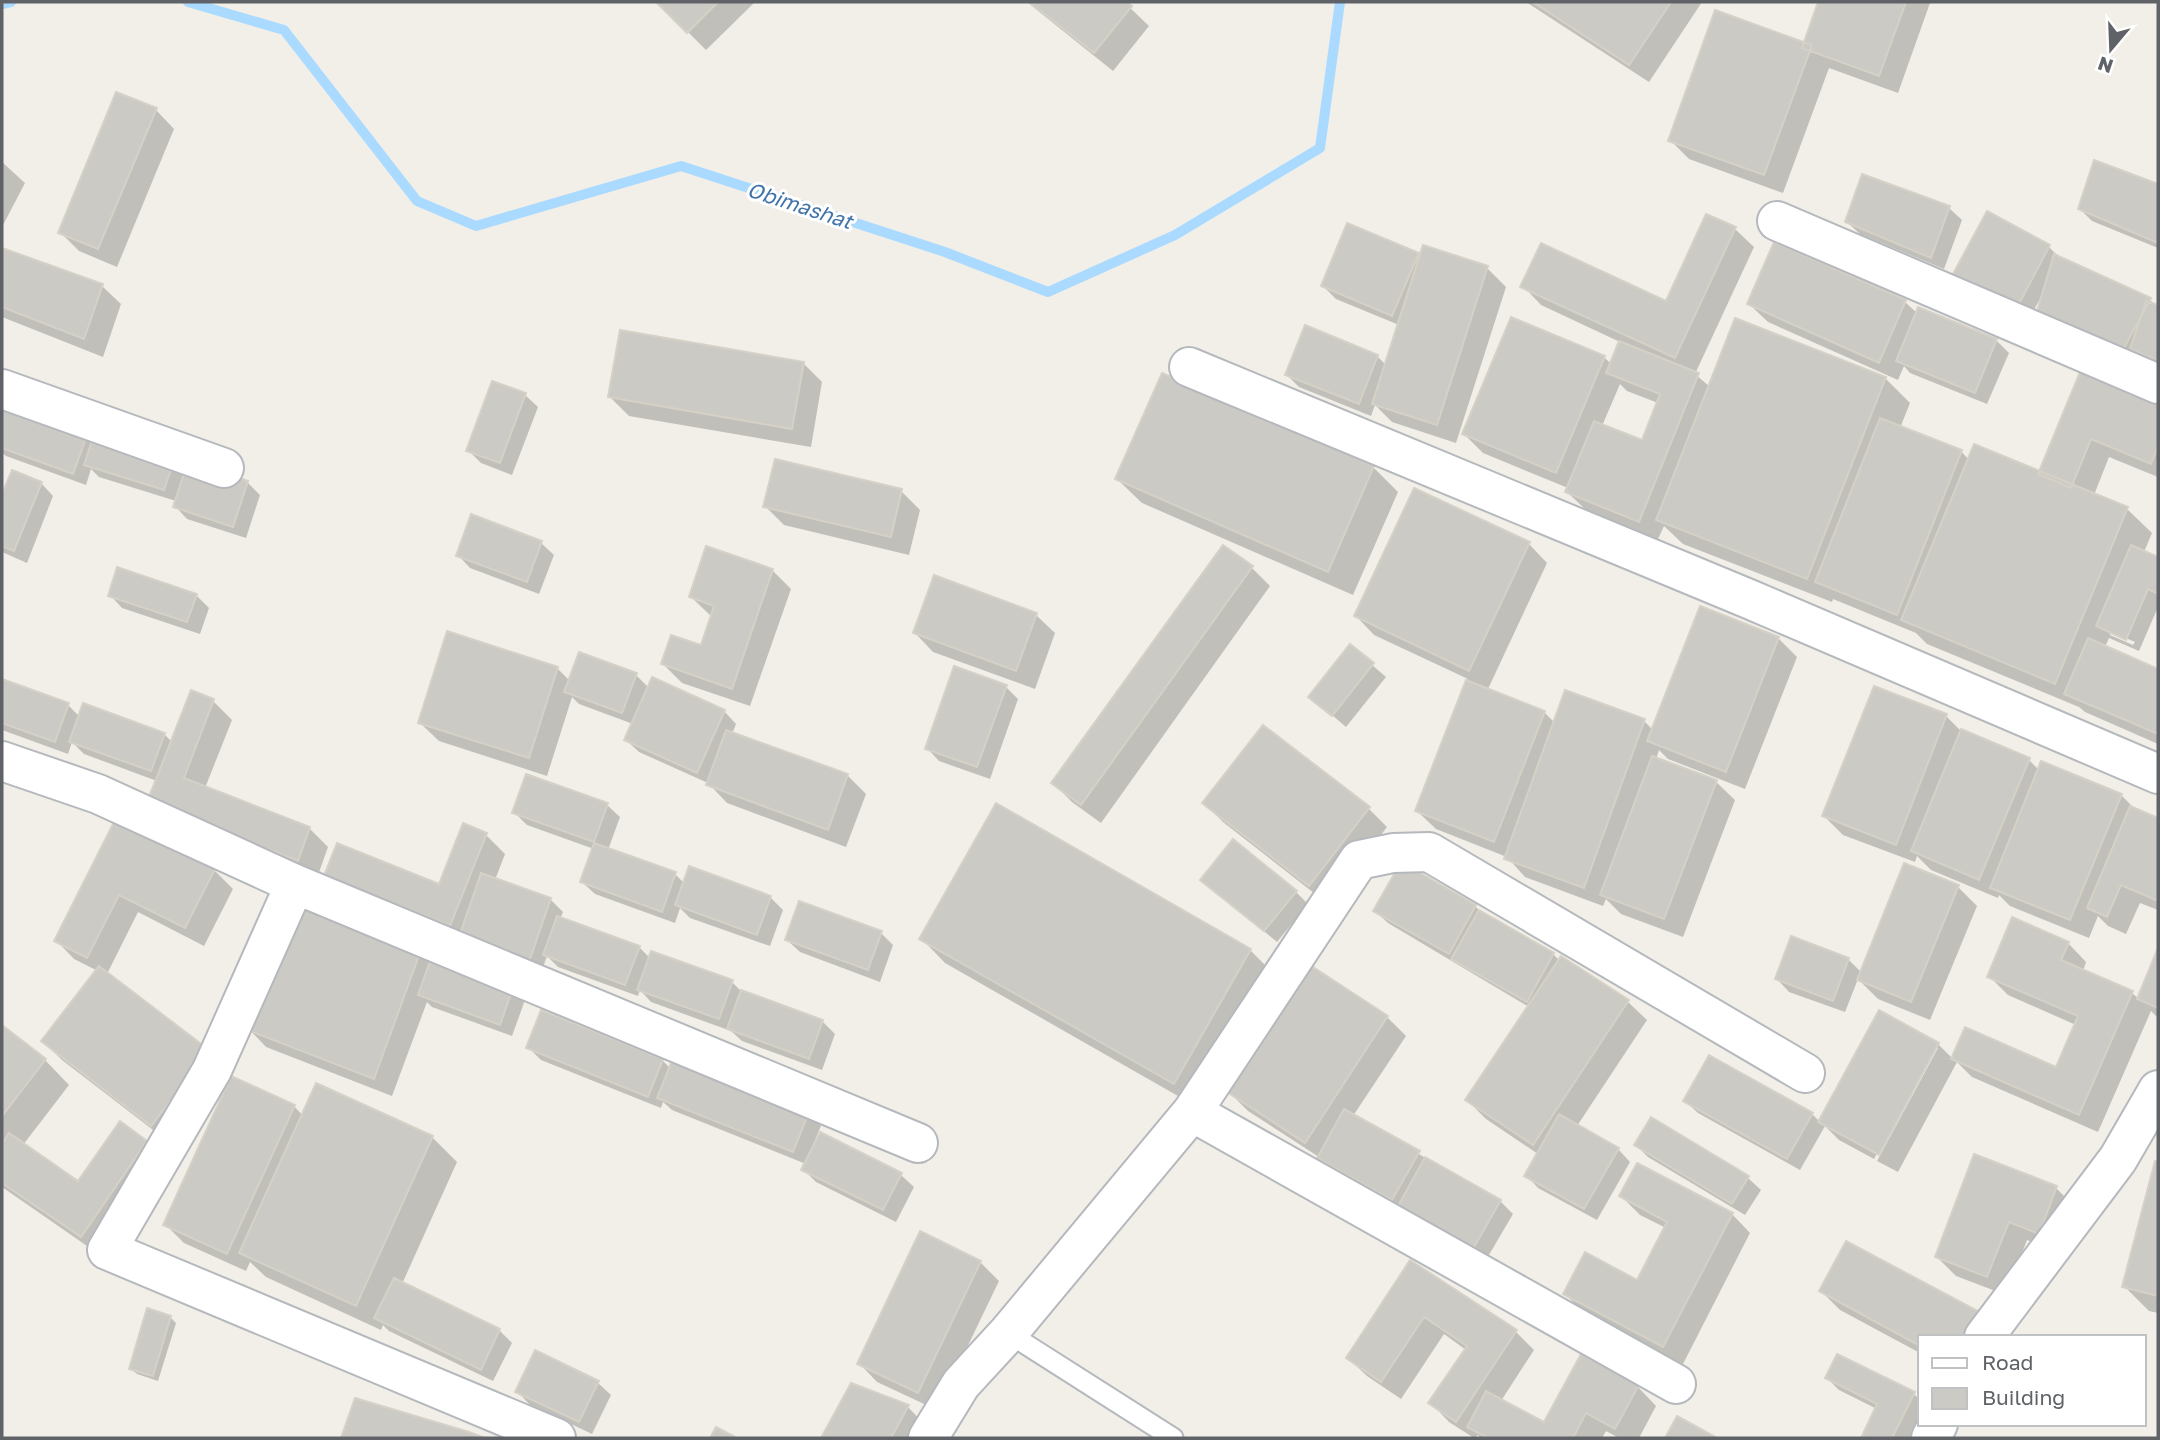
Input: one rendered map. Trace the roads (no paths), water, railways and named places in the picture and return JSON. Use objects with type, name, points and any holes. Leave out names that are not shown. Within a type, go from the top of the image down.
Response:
[{"type":"street","points":[[1777,221],[2158,384]]},
{"type":"street","points":[[1189,368],[1749,599],[2158,774]]},
{"type":"street","points":[[2,389],[224,468]]},
{"type":"street","points":[[2,761],[98,794],[295,884],[918,1143]]},
{"type":"street","points":[[928,1438],[961,1384],[1008,1333],[1192,1112],[1359,860],[1393,853],[1429,852],[1805,1073]]},
{"type":"street","points":[[295,884],[212,1070],[107,1250],[556,1438]]},
{"type":"street","points":[[1985,1335],[2118,1159],[2158,1090]]},
{"type":"street","points":[[1192,1112],[1676,1384]]},
{"type":"lane","points":[[1008,1333],[1173,1438]]},
{"type":"waterway","name":"Obimashat","points":[[2,4],[11,2]]},
{"type":"waterway","name":"Obimashat","points":[[188,2],[284,30],[417,201],[476,226],[681,166],[945,252],[1048,292],[1175,235],[1320,148],[1340,2]]}]
